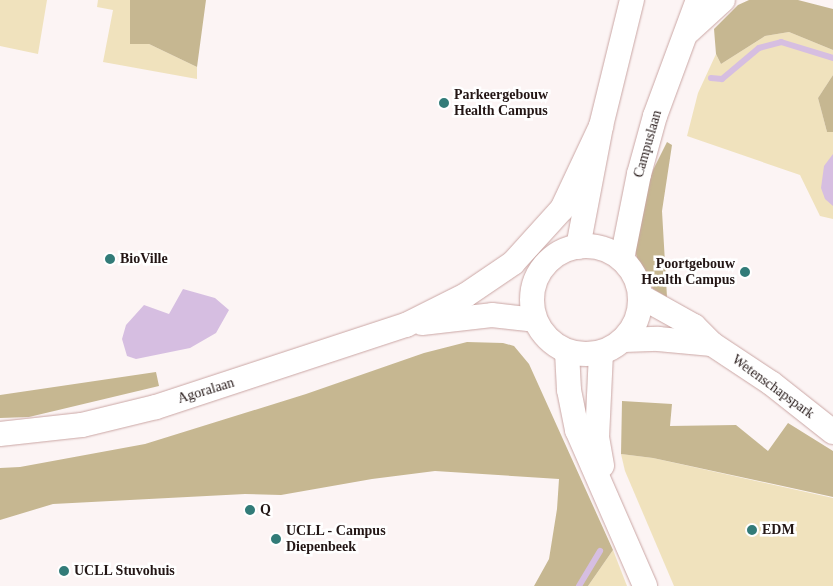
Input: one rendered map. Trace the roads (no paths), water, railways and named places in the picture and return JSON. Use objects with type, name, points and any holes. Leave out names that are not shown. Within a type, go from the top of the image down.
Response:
[{"type":"street","points":[[578,247],[601,126],[632,0]]},
{"type":"street","name":"Campuslaan","points":[[622,259],[639,174],[655,116],[698,0]]},
{"type":"street","name":"Campuslaan","points":[[687,32],[723,0]]},
{"type":"street","name":"Agoralaan","points":[[0,434],[82,425],[156,407],[406,325],[466,295],[513,263],[562,210],[601,126]]},
{"type":"street","points":[[578,247],[601,248],[622,259],[631,270],[640,296],[636,320],[624,340],[601,353],[581,355],[567,352],[548,338],[535,320],[531,300],[536,279],[552,257],[564,250],[578,247]]},
{"type":"street","name":"Agoralaan","points":[[466,295],[518,278],[536,279]]},
{"type":"street","name":"Wetenschapspark","points":[[640,296],[694,326],[712,344],[771,383],[833,432]]},
{"type":"street","name":"Agoralaan","points":[[406,325],[492,315],[535,320]]},
{"type":"street","name":"Wetenschapspark","points":[[624,340],[658,339],[712,344]]},
{"type":"street","points":[[567,352],[569,390],[577,430],[597,481],[607,497],[644,586]]},
{"type":"street","points":[[601,353],[597,437],[607,497]]},
{"type":"waterway","points":[[711,78],[722,79],[759,48],[781,42],[833,58]]},
{"type":"waterway","points":[[579,586],[600,551]]},
{"type":"place","name":"Parkeergebouw Health Campus","points":[[444,103]]},
{"type":"place","name":"BioVille","points":[[110,259]]},
{"type":"place","name":"Poortgebouw Health Campus","points":[[745,272]]},
{"type":"place","name":"Q","points":[[250,510]]},
{"type":"place","name":"EDM","points":[[752,530]]},
{"type":"place","name":"UCLL - Campus Diepenbeek","points":[[276,539]]},
{"type":"place","name":"UCLL Stuvohuis","points":[[64,571]]}]
